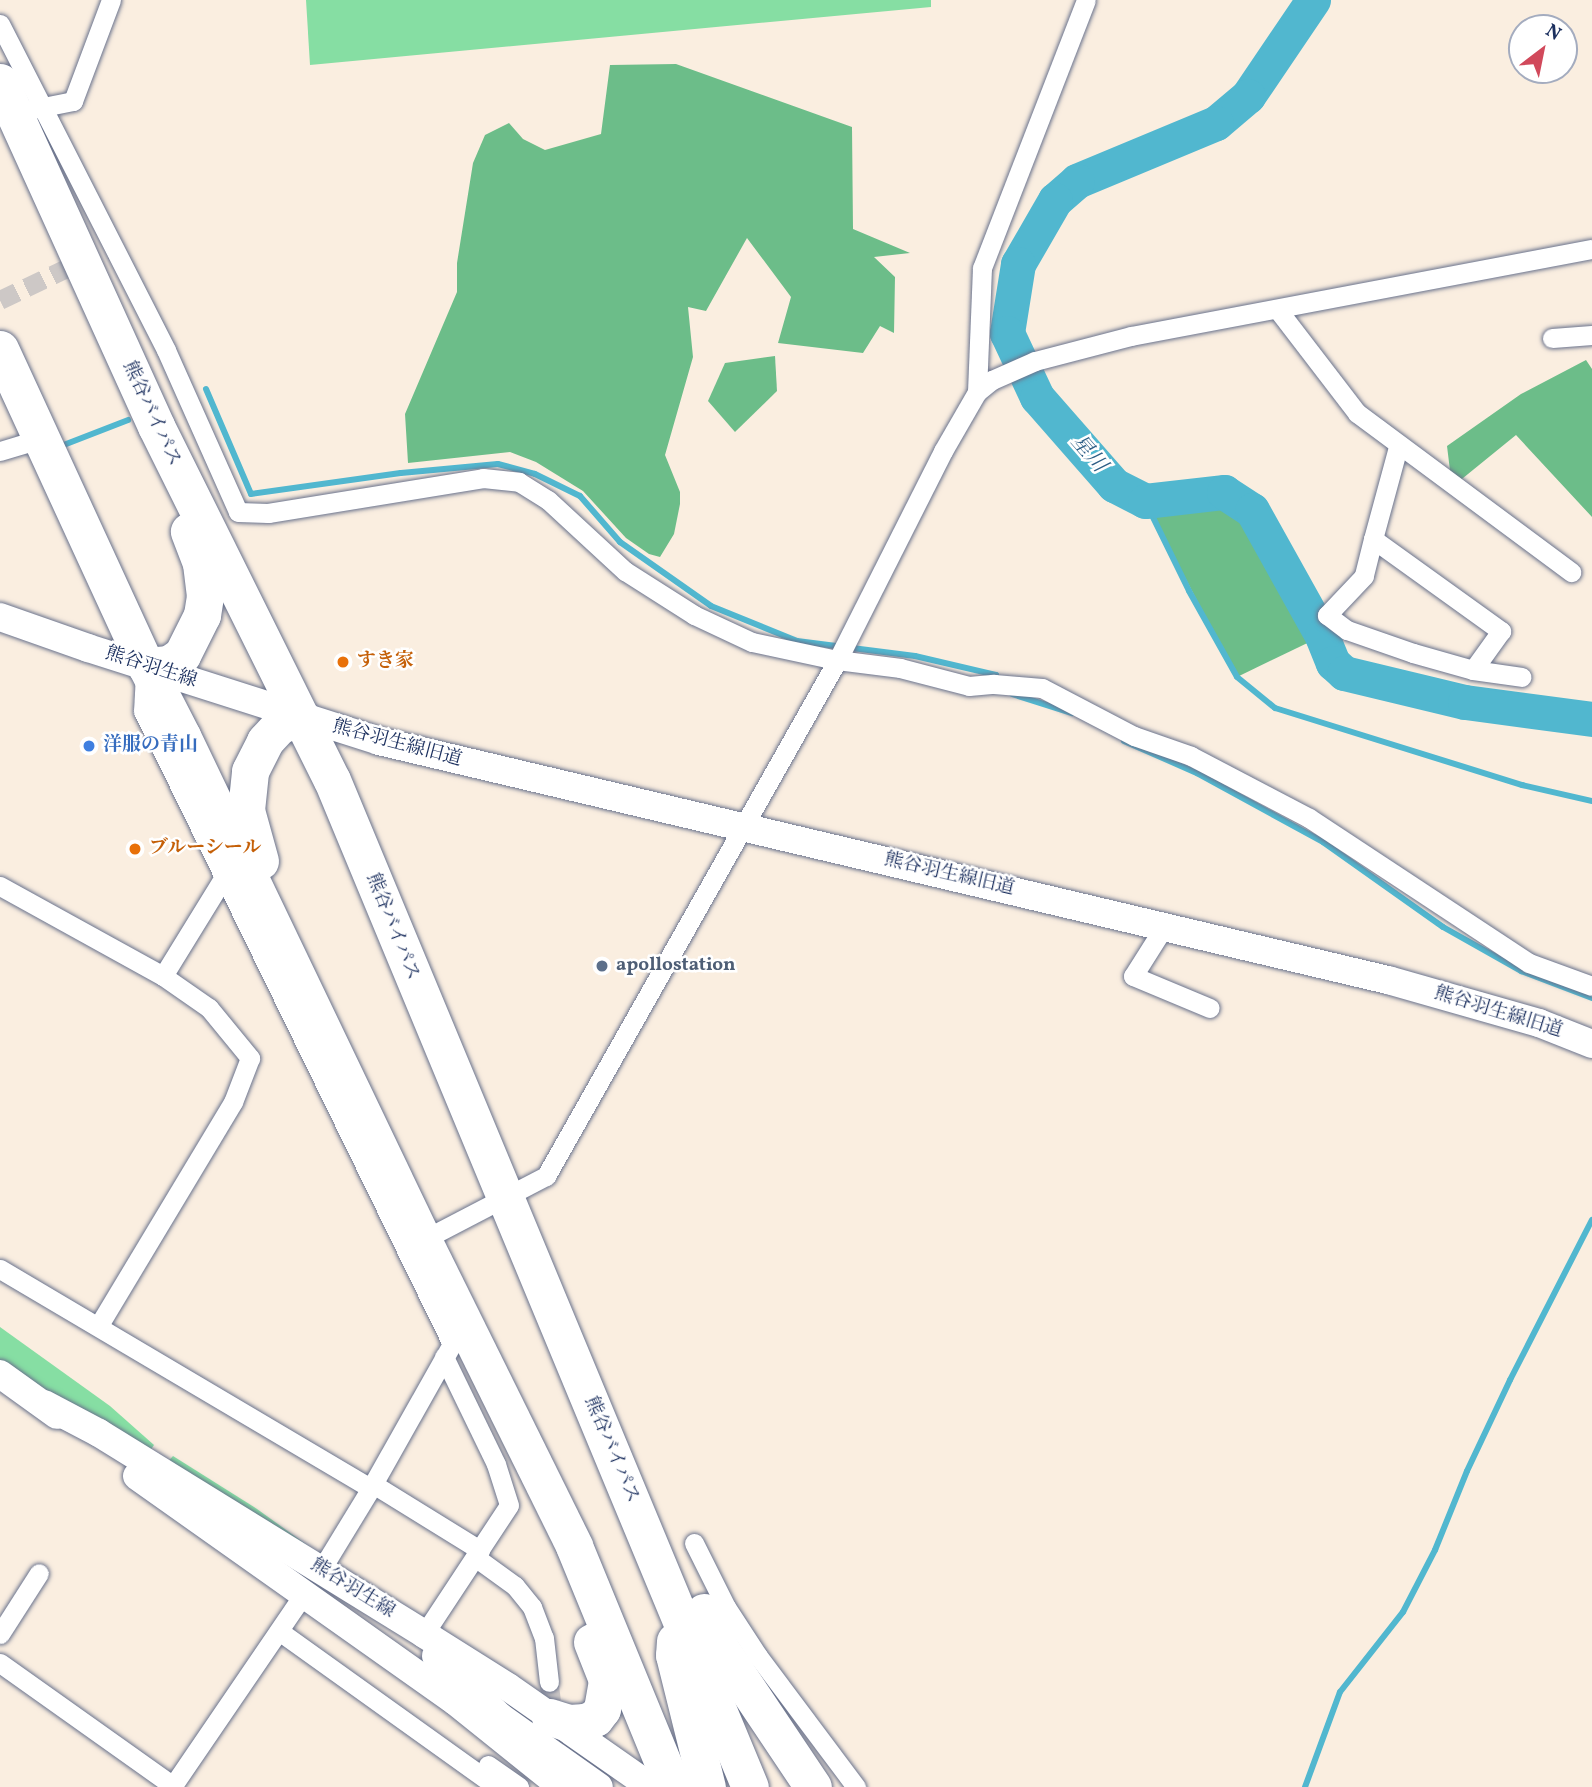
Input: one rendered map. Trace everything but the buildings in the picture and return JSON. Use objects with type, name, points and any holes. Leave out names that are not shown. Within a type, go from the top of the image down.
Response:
[{"type":"highway","name":"熊谷バイパス","points":[[19,101],[156,426],[332,780],[504,1200],[676,1602],[750,1787]]},
{"type":"highway","points":[[0,349],[146,666],[291,962],[423,1241],[574,1546],[673,1787]]},
{"type":"highway","points":[[146,666],[169,664],[182,655],[202,615],[205,596],[201,563],[173,487],[156,426]]},
{"type":"highway","points":[[291,962],[250,830],[247,788],[250,771],[265,741],[280,725],[302,718]]},
{"type":"highway","points":[[645,1530],[687,1572],[720,1648],[813,1787]]},
{"type":"highway","points":[[549,1699],[569,1723],[595,1718],[602,1709],[606,1696],[607,1679],[577,1603],[574,1546]]},
{"type":"highway","points":[[676,1602],[674,1655],[707,1787]]},
{"type":"main road","name":"熊谷羽生線","points":[[0,617],[302,718]]},
{"type":"main road","name":"熊谷羽生線旧道","points":[[302,718],[448,759],[745,826],[1388,980],[1539,1023],[1592,1044]]},
{"type":"main road","name":"熊谷羽生線","points":[[0,1374],[44,1404],[91,1443],[455,1701],[562,1787]]},
{"type":"main road","name":"熊谷羽生線","points":[[44,1404],[99,1433],[424,1634],[549,1699],[651,1787]]},
{"type":"main road","points":[[388,1611],[500,1717],[599,1787]]},
{"type":"street","points":[[19,101],[73,102],[111,0]]},
{"type":"street","points":[[985,386],[982,268],[1086,0]]},
{"type":"street","points":[[0,24],[19,101],[166,350],[238,512],[268,513],[483,478],[519,482],[548,500],[625,571],[694,615],[752,642],[900,668],[969,686],[994,684],[1042,688],[1134,736],[1191,756],[1309,818],[1529,963],[1592,986]]},
{"type":"street","points":[[423,1241],[547,1176],[838,659],[943,451],[985,386],[1035,360],[1131,336],[1592,248]]},
{"type":"street","points":[[1278,310],[1357,413],[1398,447],[1571,572]]},
{"type":"street","points":[[1552,338],[1592,335]]},
{"type":"street","points":[[0,452],[40,439]]},
{"type":"street","points":[[1398,447],[1364,576],[1327,615],[1347,630],[1413,653],[1474,670],[1522,677]]},
{"type":"street","points":[[1373,539],[1501,631],[1474,670]]},
{"type":"street","points":[[146,666],[143,711],[452,1344],[321,1570]]},
{"type":"street","points":[[163,976],[224,877]]},
{"type":"street","points":[[0,886],[163,976],[209,1008],[250,1058],[233,1102],[99,1325]]},
{"type":"street","points":[[1164,927],[1133,976],[1210,1008]]},
{"type":"street","points":[[0,1269],[372,1486],[477,1554],[514,1586],[532,1607],[544,1638],[549,1699]]},
{"type":"street","points":[[424,1634],[509,1505],[496,1464],[444,1357]]},
{"type":"street","points":[[694,1543],[726,1607],[801,1715],[856,1787]]},
{"type":"street","points":[[0,1634],[39,1573]]},
{"type":"street","points":[[0,1663],[173,1787],[303,1595]]},
{"type":"street","points":[[279,1631],[497,1787]]},
{"type":"street","points":[[379,1703],[432,1726],[519,1787]]},
{"type":"street","points":[[801,1715],[801,1733],[842,1787]]},
{"type":"green space","points":[[306,0],[931,0],[931,7],[310,65]]},
{"type":"green space","points":[[676,64],[852,127],[853,229],[910,253],[874,257],[895,277],[894,333],[880,326],[863,353],[778,343],[791,297],[747,238],[706,311],[688,307],[693,357],[665,455],[680,492],[680,504],[674,534],[660,557],[649,554],[626,538],[583,491],[536,462],[510,452],[408,463],[405,414],[457,292],[457,263],[473,163],[485,135],[509,123],[523,139],[545,150],[601,134],[610,65]]},
{"type":"green space","points":[[775,356],[777,391],[735,432],[708,401],[725,363]]},
{"type":"green space","points":[[1586,360],[1592,369],[1592,517],[1516,435],[1452,487],[1447,446],[1521,394]]},
{"type":"green space","points":[[1224,492],[1252,510],[1322,636],[1237,677],[1145,501]]},
{"type":"green space","points":[[0,1327],[110,1406],[154,1445],[147,1455],[0,1360]]},
{"type":"green space","points":[[173,1456],[257,1509],[321,1555],[164,1466]]},
{"type":"waterway","name":"星川","points":[[1313,0],[1248,96],[1216,123],[1077,181],[1055,200],[1018,264],[1007,333],[1037,397],[1114,485],[1145,501],[1224,492],[1252,510],[1322,636],[1333,663],[1344,673],[1465,702],[1592,719]]},
{"type":"waterway","points":[[206,389],[251,494],[401,473],[498,464],[535,474],[580,496],[620,542],[711,606],[797,641],[915,656],[996,675],[995,679]]},
{"type":"waterway","points":[[61,446],[128,420]]},
{"type":"waterway","points":[[1145,501],[1189,591],[1237,677],[1275,708],[1522,785],[1592,801]]},
{"type":"waterway","points":[[1012,694],[1072,713]]},
{"type":"waterway","points":[[1124,741],[1197,773],[1323,842],[1443,927],[1521,971],[1592,998]]},
{"type":"waterway","points":[[1305,1787],[1340,1692],[1403,1612],[1435,1550],[1467,1471],[1510,1380],[1592,1220]]},
{"type":"tunnel","points":[[0,300],[113,246]]},
{"type":"tunnel","points":[[549,1682],[560,1765]]},
{"type":"place","name":"すき家","points":[[343,662]]},
{"type":"place","name":"洋服の青山","points":[[89,746]]},
{"type":"place","name":"ブルーシール","points":[[135,849]]},
{"type":"place","name":"apollostation","points":[[602,966]]}]
